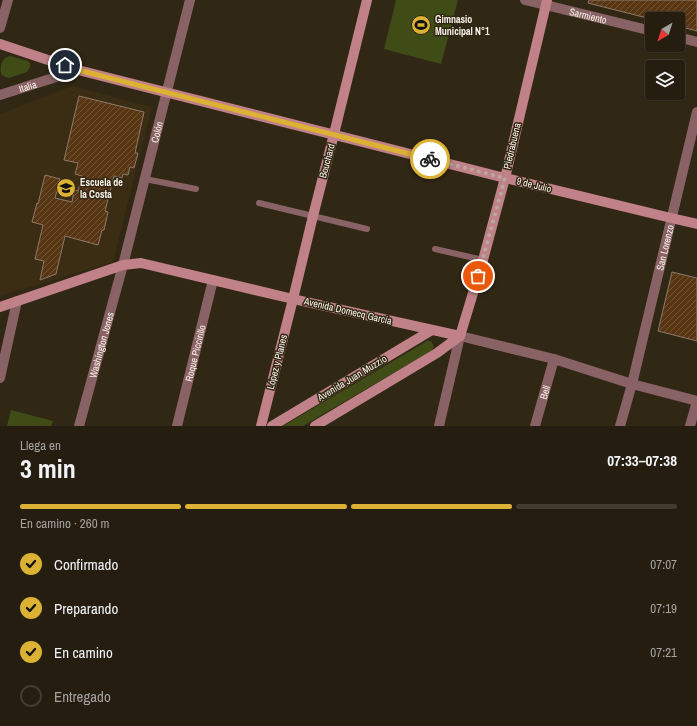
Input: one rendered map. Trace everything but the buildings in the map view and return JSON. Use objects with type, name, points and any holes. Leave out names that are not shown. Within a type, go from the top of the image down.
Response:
[{"type":"main road","name":"Bouchard","points":[[293,299],[312,216],[367,0]]},
{"type":"main road","name":"Piedrabuena","points":[[460,336],[505,178],[546,2]]},
{"type":"main road","name":"9 de Julio","points":[[0,44],[78,70],[505,178],[697,224]]},
{"type":"main road","name":"Avenida Domecq García","points":[[0,307],[123,265],[141,263],[460,336]]},
{"type":"main road","name":"López y Planes","points":[[261,426],[293,299]]},
{"type":"main road","name":"Avenida Juan Muzzio","points":[[272,426],[432,330]]},
{"type":"main road","points":[[315,426],[437,353],[460,336]]},
{"type":"street","points":[[0,28],[8,0]]},
{"type":"street","name":"Colón","points":[[123,265],[190,0]]},
{"type":"street","name":"Sarmiento","points":[[525,0],[546,2],[645,29]]},
{"type":"street","points":[[685,39],[697,42]]},
{"type":"street","name":"Italia","points":[[0,96],[78,70]]},
{"type":"street","name":"San Lorenzo","points":[[620,426],[632,384],[697,112]]},
{"type":"street","name":"Washington Jones","points":[[80,426],[123,265]]},
{"type":"street","name":"Roque Piccirillo","points":[[177,426],[213,280]]},
{"type":"street","points":[[0,378],[17,302]]},
{"type":"street","points":[[439,426],[460,336]]},
{"type":"street","name":"Avenida Domecq García","points":[[460,336],[554,359],[632,384],[697,401]]},
{"type":"street","name":"Bell","points":[[535,426],[554,359]]},
{"type":"street","points":[[690,426],[697,401]]},
{"type":"lane","points":[[145,179],[196,189]]},
{"type":"lane","points":[[259,203],[367,229]]},
{"type":"lane","points":[[435,249],[482,260]]},
{"type":"shaded area","name":"Escuela de la Costa","points":[[72,86],[152,107],[113,262],[0,296],[0,114]]},
{"type":"green space","name":"Gimnasio Municipal N°1","points":[[396,0],[458,0],[441,64],[384,49]]},
{"type":"green space","points":[[10,56],[28,61],[30,63],[30,67],[27,72],[9,78],[1,74],[3,60]]},
{"type":"green space","points":[[427,341],[431,341],[434,347],[431,351],[303,426],[283,426]]},
{"type":"green space","points":[[11,410],[53,421],[51,426],[7,426]]},
{"type":"way so far","points":[[430,159],[505,178],[478,276]]},
{"type":"place","name":"Gimnasio Municipal N°1","points":[[421,25]]},
{"type":"place","name":"Escuela de la Costa","points":[[66,188]]},
{"type":"route","points":[[65,65],[78,70],[430,159]]}]
